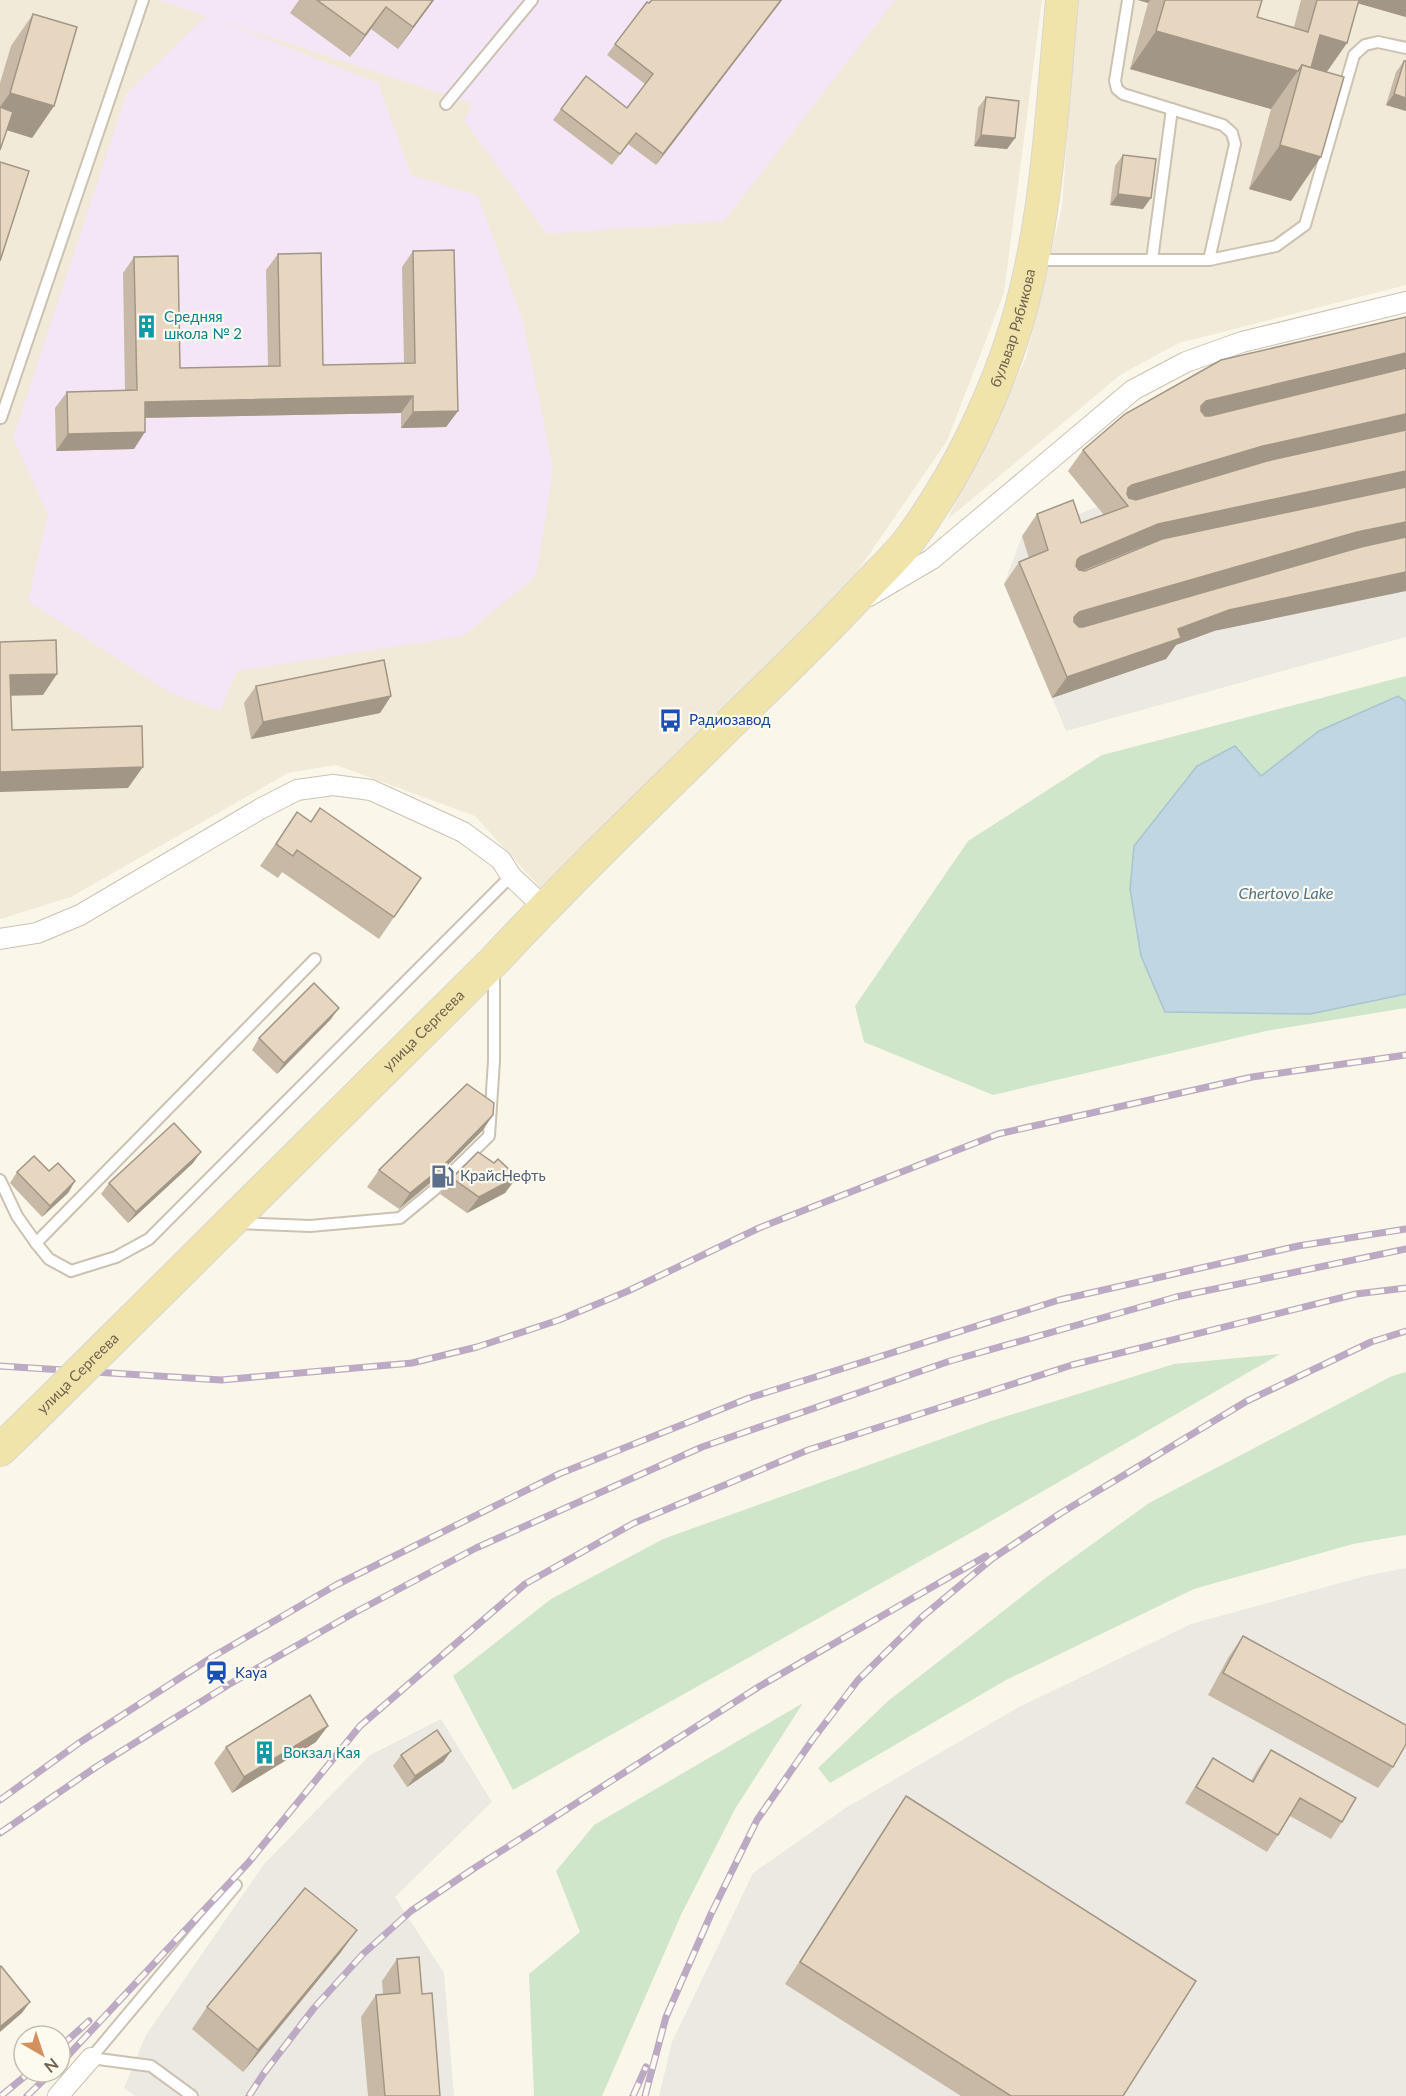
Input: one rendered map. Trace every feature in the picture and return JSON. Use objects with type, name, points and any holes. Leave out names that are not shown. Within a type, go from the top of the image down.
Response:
[{"type":"main road","name":"бульвар Рябикова","points":[[845,610],[906,544],[940,497],[965,450],[1008,351],[1024,298],[1042,204],[1062,0]]},
{"type":"main road","name":"улица Сергеева","points":[[0,1450],[231,1223],[494,961],[544,907],[845,610]]},
{"type":"street","points":[[845,610],[932,559],[1133,390],[1186,362],[1242,342],[1406,302]]},
{"type":"street","points":[[0,939],[37,933],[80,915],[260,809],[297,790],[333,785],[371,790],[463,832],[501,860],[511,876],[544,907]]},
{"type":"street","points":[[58,2096],[91,2058]]},
{"type":"lane","points":[[1,418],[143,0]]},
{"type":"lane","points":[[446,104],[532,0]]},
{"type":"lane","points":[[1128,0],[1115,81],[1117,89],[1123,94],[1223,125],[1232,133],[1235,144],[1209,260]]},
{"type":"lane","points":[[1033,257],[1050,260],[1209,260],[1276,246],[1305,225],[1354,56],[1365,45],[1378,42],[1406,48]]},
{"type":"lane","points":[[1152,260],[1172,109]]},
{"type":"lane","points":[[0,1180],[17,1216],[36,1243],[49,1259],[70,1271],[116,1257],[149,1239],[511,876]]},
{"type":"lane","points":[[36,1243],[315,959]]},
{"type":"lane","points":[[231,1223],[310,1226],[400,1218],[434,1190],[489,1136],[494,1062],[494,961]]},
{"type":"lane","points":[[91,2058],[237,1886]]},
{"type":"lane","points":[[91,2058],[151,2066],[192,2096]]},
{"type":"shaded area","points":[[0,0],[1042,0],[1004,293],[947,441],[835,604],[545,893],[475,816],[336,765],[288,773],[71,897],[0,919]]},
{"type":"shaded area","points":[[159,0],[895,0],[724,221],[547,234],[464,120],[473,104],[221,21],[378,83],[411,175],[478,196],[523,321],[553,469],[536,576],[463,636],[237,671],[220,711],[172,694],[28,601],[48,514],[13,438],[127,93],[206,16]]},
{"type":"shaded area","points":[[1077,0],[1406,0],[1406,285],[1179,343],[1120,375],[947,520],[1026,358],[1062,207]]},
{"type":"shaded area","points":[[1406,335],[1406,637],[1066,731],[1004,584],[1022,536],[1097,507],[1068,471]]},
{"type":"shaded area","points":[[1406,1568],[1406,2096],[659,2096],[672,2042],[753,1873],[847,1807],[1017,1708],[1191,1624],[1369,1575]]},
{"type":"shaded area","points":[[441,1719],[492,1802],[395,1897],[444,1973],[454,2096],[135,2096],[124,2088],[146,2035],[264,1864],[370,1755]]},
{"type":"green space","points":[[1406,676],[1406,702],[1398,697],[1319,731],[1261,776],[1242,1012],[1310,1014],[1406,994],[1406,1008],[1266,1031],[993,1095],[864,1042],[855,1006],[968,841],[1102,755]]},
{"type":"green space","points":[[1280,1354],[981,1527],[513,1790],[453,1676],[551,1599],[663,1539],[991,1421],[1174,1364]]},
{"type":"green space","points":[[1406,1372],[1406,1535],[1353,1544],[1194,1589],[1006,1680],[830,1783],[818,1768],[888,1701],[1048,1576],[1149,1503],[1392,1376]]},
{"type":"green space","points":[[803,1703],[735,1809],[681,1915],[602,2096],[534,2096],[529,1974],[580,1932],[556,1871],[594,1825]]},
{"type":"water","name":"Chertovo Lake","points":[[1398,696],[1406,702],[1406,994],[1310,1014],[1165,1012],[1141,956],[1130,889],[1134,846],[1197,766],[1235,746],[1261,776],[1319,731]]},
{"type":"building","points":[[317,0],[433,0],[413,27],[386,7],[365,35]]},
{"type":"building","points":[[652,0],[781,0],[663,154],[636,133],[620,154],[561,109],[586,76],[627,108],[653,74],[615,44],[647,2]]},
{"type":"building","points":[[1165,0],[1262,0],[1257,17],[1308,32],[1317,0],[1359,0],[1347,43],[1320,35],[1311,68],[1302,65],[1298,71],[1156,31]]},
{"type":"building","points":[[33,14],[77,27],[54,106],[10,93]]},
{"type":"building","points":[[1404,61],[1406,61],[1406,98],[1394,94]]},
{"type":"building","points":[[1302,65],[1344,77],[1321,157],[1280,145]]},
{"type":"building","points":[[986,97],[1019,101],[1015,138],[981,135]]},
{"type":"building","points":[[0,107],[13,112],[0,150]]},
{"type":"building","points":[[1123,155],[1156,159],[1151,198],[1118,194]]},
{"type":"building","points":[[0,162],[29,171],[0,261]]},
{"type":"building","name":"Средняя школа № 2","points":[[454,250],[458,411],[413,412],[413,396],[145,402],[145,432],[68,434],[67,392],[137,390],[134,257],[178,256],[180,368],[280,366],[278,254],[321,253],[323,365],[415,363],[413,251]]},
{"type":"building","points":[[1406,317],[1406,353],[1206,401],[1201,406],[1201,411],[1205,416],[1210,416],[1406,368],[1406,414],[1263,446],[1132,485],[1128,488],[1127,494],[1129,498],[1136,500],[1267,461],[1406,430],[1406,471],[1158,524],[1080,557],[1076,566],[1079,570],[1085,571],[1162,539],[1406,487],[1406,522],[1357,532],[1079,612],[1074,617],[1074,622],[1079,627],[1083,627],[1361,547],[1406,537],[1406,572],[1229,610],[1178,629],[1181,638],[1067,677],[1019,562],[1048,550],[1037,514],[1073,500],[1081,523],[1128,506],[1083,450],[1125,414],[1221,360]]},
{"type":"building","points":[[56,640],[57,674],[10,675],[12,730],[142,726],[143,767],[0,772],[0,642]]},
{"type":"building","points":[[384,660],[391,696],[263,722],[256,686]]},
{"type":"building","points":[[320,808],[421,878],[394,917],[297,850],[293,856],[276,844],[297,812],[311,822]]},
{"type":"building","points":[[314,983],[339,1008],[284,1063],[259,1038]]},
{"type":"building","points":[[467,1084],[494,1103],[493,1115],[441,1168],[410,1193],[379,1170]]},
{"type":"building","points":[[174,1123],[201,1152],[136,1212],[109,1183]]},
{"type":"building","points":[[478,1152],[494,1163],[498,1159],[517,1177],[479,1197],[452,1178]]},
{"type":"building","points":[[34,1156],[49,1171],[58,1163],[75,1181],[50,1206],[17,1172]]},
{"type":"building","points":[[1243,1636],[1406,1725],[1406,1744],[1393,1767],[1223,1673]]},
{"type":"building","name":"Вокзал Кая","points":[[310,1695],[328,1726],[244,1777],[226,1747]]},
{"type":"building","points":[[437,1730],[451,1751],[415,1776],[401,1755]]},
{"type":"building","points":[[1271,1750],[1356,1798],[1342,1822],[1300,1798],[1278,1835],[1196,1787],[1213,1758],[1253,1782]]},
{"type":"building","points":[[906,1796],[1196,1981],[1123,2096],[1011,2096],[800,1962]]},
{"type":"building","points":[[305,1888],[357,1930],[258,2050],[207,2007]]},
{"type":"building","points":[[419,1957],[422,1994],[432,1993],[440,2096],[385,2096],[376,1995],[400,1993],[397,1959]]},
{"type":"building","points":[[0,1967],[30,2002],[0,2027]]},
{"type":"railway","points":[[0,1366],[221,1380],[412,1363],[477,1347],[559,1320],[628,1291],[759,1228],[998,1134],[1252,1077],[1406,1055]]},
{"type":"railway","points":[[0,1800],[79,1743],[214,1656],[336,1585],[559,1474],[749,1398],[1059,1300],[1298,1246],[1406,1229]]},
{"type":"railway","points":[[0,1833],[96,1767],[228,1685],[352,1614],[476,1548],[702,1447],[950,1361],[1176,1297],[1406,1249]]},
{"type":"railway","points":[[72,2051],[249,1862],[360,1726],[525,1584],[634,1523],[808,1450],[1072,1365],[1356,1294],[1406,1288]]},
{"type":"railway","points":[[645,2096],[666,2017],[711,1914],[757,1820],[813,1739],[858,1680],[922,1617],[993,1558],[1061,1513],[1247,1401],[1371,1342],[1406,1331]]},
{"type":"railway","points":[[249,2096],[314,2008],[363,1954],[411,1911],[760,1686],[986,1556]]},
{"type":"railway","points":[[72,2036],[89,2021]]},
{"type":"railway","points":[[633,2096],[646,2067]]},
{"type":"railway","points":[[1,2096],[16,2084]]},
{"type":"railway","points":[[27,2096],[40,2084]]},
{"type":"place","name":"Средняя школа № 2","points":[[146,326]]},
{"type":"place","name":"Радиозавод","points":[[671,720]]},
{"type":"place","name":"КрайсНефть","points":[[442,1176]]},
{"type":"place","name":"Kaya","points":[[217,1673]]},
{"type":"place","name":"Вокзал Кая","points":[[265,1753]]}]
